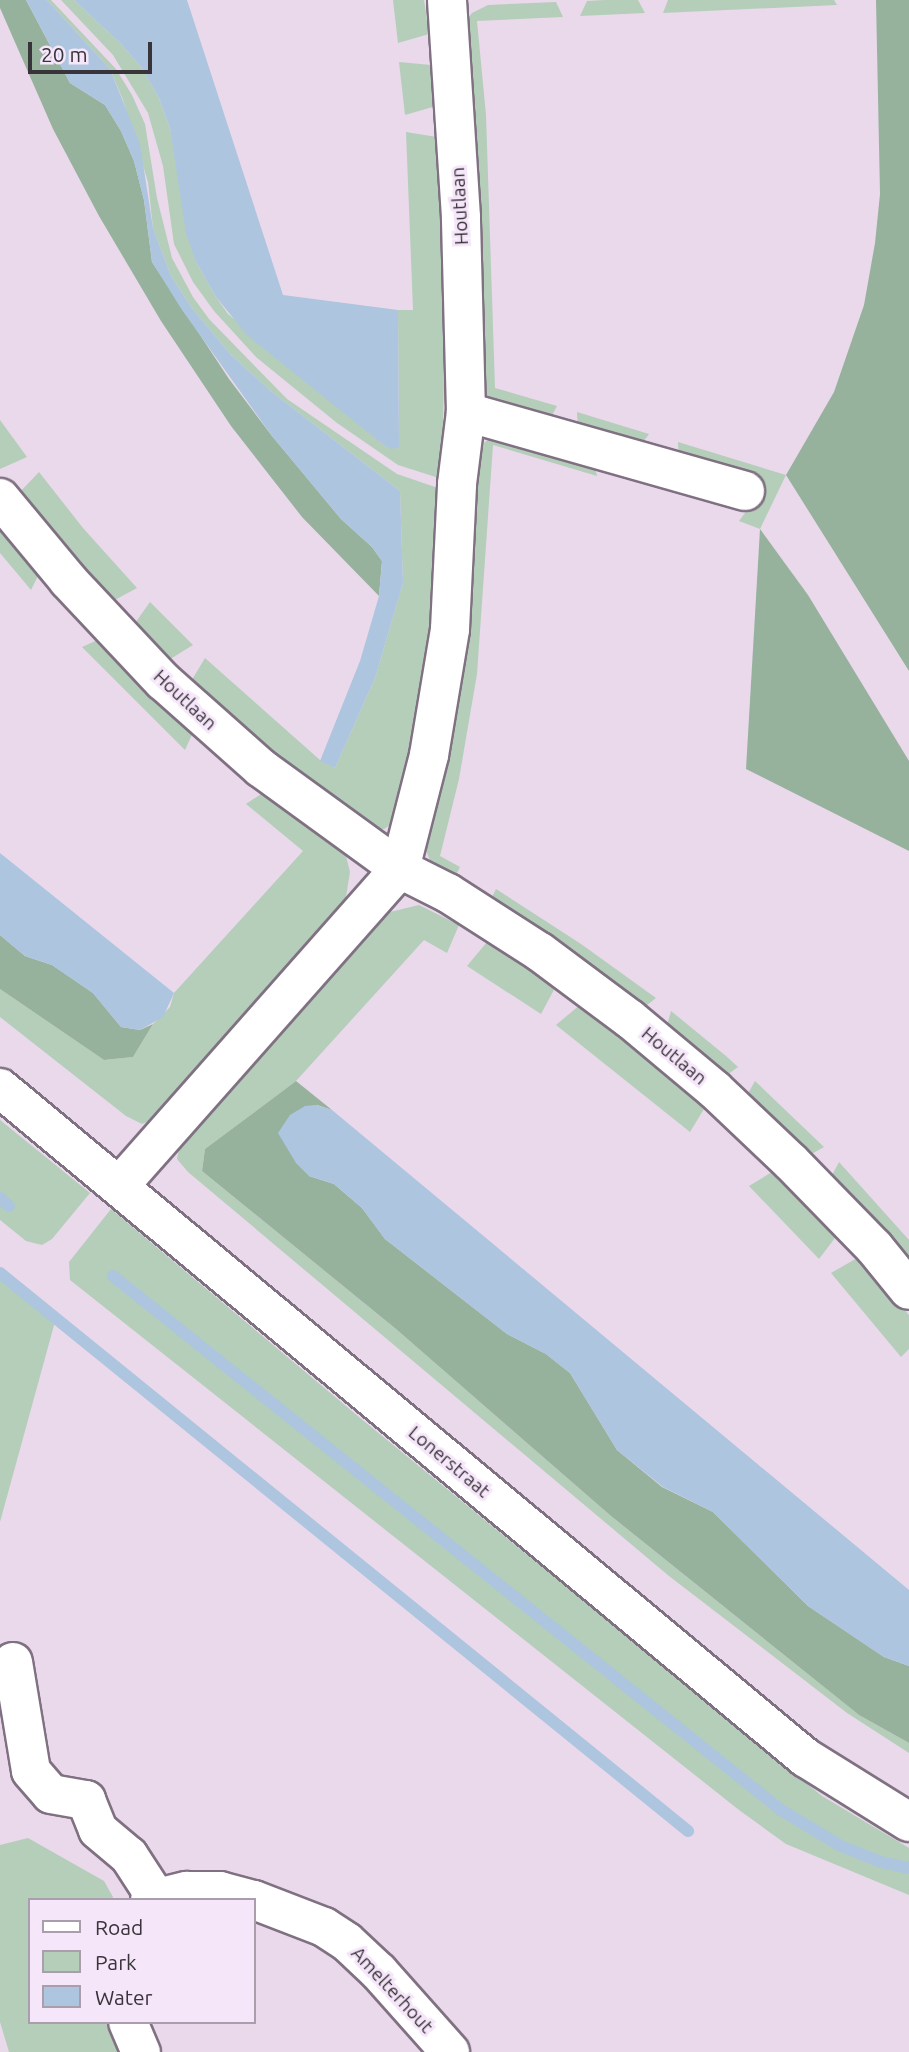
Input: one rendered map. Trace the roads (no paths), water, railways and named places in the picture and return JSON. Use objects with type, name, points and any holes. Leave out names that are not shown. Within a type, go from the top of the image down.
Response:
[{"type":"street","name":"Houtlaan","points":[[120,1185],[400,869],[429,755],[450,629],[457,484],[466,412],[461,218],[447,0]]},
{"type":"street","points":[[466,412],[746,491]]},
{"type":"street","name":"Houtlaan","points":[[0,498],[68,580],[163,681],[261,768],[400,869],[448,893],[540,951],[630,1019],[715,1090],[791,1162],[874,1247],[909,1290]]},
{"type":"street","name":"Lonerstraat","points":[[0,1088],[120,1185],[806,1758],[909,1822]]},
{"type":"street","name":"Amelterhout","points":[[13,1662],[31,1772],[51,1794],[86,1800],[98,1830],[129,1856],[152,1898],[187,1891],[220,1891],[246,1898]]},
{"type":"street","name":"Amelterhout","points":[[256,1901],[324,1927],[347,1942],[379,1972],[450,2052]]},
{"type":"street","points":[[129,2024],[141,2052]]},
{"type":"water","points":[[26,0],[47,0],[110,69],[140,144],[153,228],[171,276],[192,308],[231,355],[272,392],[400,491],[403,583],[375,678],[335,768],[320,761],[360,661],[379,596],[382,561],[372,547],[341,519],[272,436],[182,310],[152,262],[144,200],[134,161],[121,131],[105,105],[70,83]]},
{"type":"water","points":[[74,0],[187,0],[283,295],[398,310],[399,447],[393,449],[385,446],[247,335],[216,297],[196,262],[186,233],[170,128],[159,98],[142,68],[121,44]]},
{"type":"water","points":[[0,853],[174,993],[163,1017],[140,1030],[121,1027],[93,993],[52,965],[25,956],[0,935]]},
{"type":"water","points":[[316,1105],[332,1110],[909,1590],[909,1666],[884,1657],[808,1606],[713,1512],[663,1487],[617,1450],[570,1373],[546,1354],[507,1334],[385,1239],[362,1208],[334,1184],[309,1176],[296,1163],[278,1133],[290,1115],[305,1106]]},
{"type":"waterway","points":[[0,1198],[9,1206]]},
{"type":"waterway","points":[[0,1273],[688,1831]]},
{"type":"waterway","points":[[113,1276],[781,1810],[841,1846],[881,1862],[909,1868]]}]
